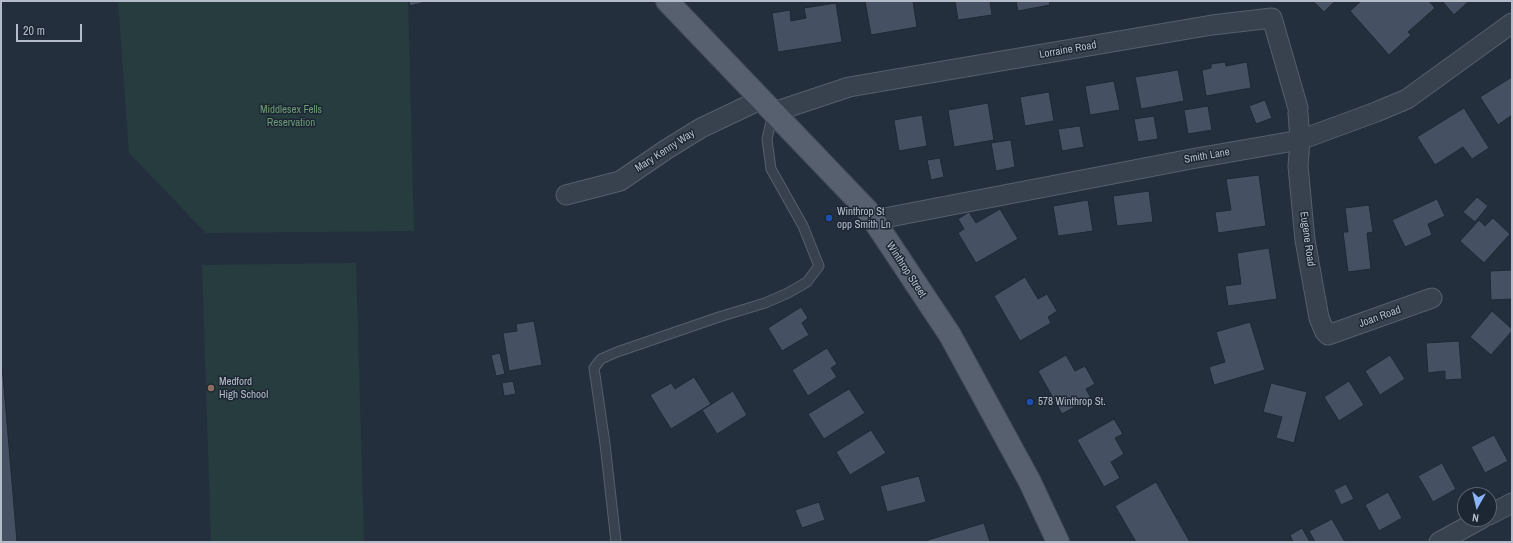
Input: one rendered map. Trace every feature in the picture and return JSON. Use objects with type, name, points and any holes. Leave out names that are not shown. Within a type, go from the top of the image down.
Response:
[{"type":"main road","name":"Winthrop Street","points":[[667,1],[867,210],[950,335],[1030,482],[1058,542]]},
{"type":"street","name":"Lorraine Road","points":[[768,105],[849,87],[1212,25],[1272,18],[1298,111],[1300,140]]},
{"type":"street","name":"Smith Lane","points":[[874,220],[1191,159],[1300,140],[1407,99],[1512,23]]},
{"type":"street","name":"Mary Kenny Way","points":[[566,195],[620,181],[701,128],[768,105]]},
{"type":"street","name":"Eugene Road","points":[[1300,140],[1298,166],[1305,240],[1319,318],[1328,336]]},
{"type":"street","name":"Joan Road","points":[[1328,336],[1432,298]]},
{"type":"street","points":[[1497,511],[1512,503]]},
{"type":"street","points":[[1440,542],[1467,527]]},
{"type":"lane","points":[[616,542],[605,444],[594,368],[601,359],[617,352],[770,300],[807,282],[819,266],[803,226],[771,169],[767,139],[768,105]]},
{"type":"green space","name":"Middlesex Fells Reservation","points":[[118,1],[408,1],[414,231],[206,233],[129,153]]},
{"type":"green space","points":[[356,263],[364,542],[211,542],[202,265]]},
{"type":"building","points":[[409,1],[429,1],[410,6]]},
{"type":"building","points":[[865,1],[913,1],[917,27],[871,35]]},
{"type":"building","points":[[955,1],[990,1],[992,15],[958,20]]},
{"type":"building","points":[[1016,1],[1049,1],[1050,5],[1018,11]]},
{"type":"building","points":[[1313,1],[1335,1],[1324,12]]},
{"type":"building","points":[[1361,1],[1429,1],[1435,8],[1408,32],[1411,35],[1389,55],[1350,11]]},
{"type":"building","points":[[1442,1],[1469,1],[1454,15]]},
{"type":"building","points":[[836,3],[842,42],[778,52],[772,13],[790,10],[791,21],[806,18],[804,8]]},
{"type":"building","points":[[1225,62],[1226,66],[1247,62],[1251,88],[1206,96],[1202,70],[1211,68],[1211,64]]},
{"type":"building","points":[[1178,70],[1184,101],[1141,109],[1135,77]]},
{"type":"building","points":[[1512,77],[1512,115],[1498,125],[1480,97]]},
{"type":"building","points":[[1114,81],[1120,110],[1090,115],[1085,86]]},
{"type":"building","points":[[1049,92],[1054,121],[1025,126],[1020,97]]},
{"type":"building","points":[[1265,100],[1272,118],[1256,124],[1249,106]]},
{"type":"building","points":[[988,103],[994,140],[954,147],[948,110]]},
{"type":"building","points":[[1208,106],[1212,130],[1188,134],[1184,110]]},
{"type":"building","points":[[1464,108],[1489,148],[1472,159],[1463,147],[1435,165],[1417,137]]},
{"type":"building","points":[[922,115],[927,146],[899,151],[894,120]]},
{"type":"building","points":[[1154,116],[1158,139],[1138,142],[1134,119]]},
{"type":"building","points":[[1080,126],[1084,147],[1062,151],[1058,129]]},
{"type":"building","points":[[1011,140],[1015,167],[996,171],[991,143]]},
{"type":"building","points":[[940,158],[944,177],[931,180],[927,160]]},
{"type":"building","points":[[1259,175],[1266,226],[1218,233],[1215,212],[1231,210],[1226,179]]},
{"type":"building","points":[[1149,191],[1153,222],[1117,226],[1113,196]]},
{"type":"building","points":[[1477,197],[1488,206],[1475,222],[1463,212]]},
{"type":"building","points":[[1437,199],[1445,216],[1428,224],[1432,235],[1405,247],[1392,220]]},
{"type":"building","points":[[1088,200],[1093,231],[1058,236],[1053,206]]},
{"type":"building","points":[[1369,205],[1373,232],[1367,233],[1371,269],[1348,272],[1343,232],[1348,232],[1345,208]]},
{"type":"building","points":[[1000,209],[1018,239],[976,263],[958,233],[964,229],[958,219],[969,212],[976,223]]},
{"type":"building","points":[[1493,218],[1510,234],[1484,263],[1460,241],[1479,220],[1485,226]]},
{"type":"building","points":[[1269,248],[1277,299],[1228,306],[1225,286],[1241,284],[1237,253]]},
{"type":"building","points":[[1512,270],[1512,299],[1491,300],[1490,271]]},
{"type":"building","points":[[1025,277],[1038,299],[1047,294],[1057,311],[1048,317],[1051,323],[1020,341],[994,296]]},
{"type":"building","points":[[801,307],[808,318],[802,323],[809,335],[782,351],[768,328]]},
{"type":"building","points":[[1492,311],[1512,329],[1512,331],[1491,355],[1470,337]]},
{"type":"building","points":[[534,321],[542,365],[509,371],[503,333],[517,331],[516,324]]},
{"type":"building","points":[[1250,322],[1265,370],[1214,385],[1209,367],[1225,362],[1216,332]]},
{"type":"building","points":[[1459,341],[1462,379],[1445,380],[1445,371],[1428,373],[1426,343]]},
{"type":"building","points":[[827,348],[837,364],[831,368],[837,377],[808,396],[792,370]]},
{"type":"building","points":[[500,353],[505,374],[496,376],[491,355]]},
{"type":"building","points":[[1066,355],[1075,371],[1085,366],[1095,384],[1086,389],[1091,398],[1062,414],[1038,371]]},
{"type":"building","points":[[1390,355],[1405,379],[1380,395],[1365,371]]},
{"type":"building","points":[[3,375],[17,542],[1,542],[1,376]]},
{"type":"building","points":[[694,377],[711,404],[671,429],[650,395],[671,383],[675,389]]},
{"type":"building","points":[[513,381],[516,394],[504,396],[502,383]]},
{"type":"building","points":[[1349,381],[1364,405],[1339,421],[1324,397]]},
{"type":"building","points":[[1271,383],[1307,392],[1294,443],[1276,438],[1282,417],[1263,412]]},
{"type":"building","points":[[849,389],[865,413],[824,439],[808,414]]},
{"type":"building","points":[[733,391],[747,415],[717,434],[702,410]]},
{"type":"building","points":[[1114,419],[1123,434],[1115,438],[1124,454],[1111,462],[1120,478],[1104,487],[1077,440]]},
{"type":"building","points":[[871,430],[886,453],[850,475],[836,452]]},
{"type":"building","points":[[1494,435],[1508,461],[1485,473],[1471,447]]},
{"type":"building","points":[[1442,463],[1456,489],[1433,502],[1418,476]]},
{"type":"building","points":[[919,476],[926,502],[887,512],[880,486]]},
{"type":"building","points":[[1156,482],[1190,542],[1136,542],[1115,506]]},
{"type":"building","points":[[1346,484],[1354,499],[1341,505],[1334,490]]},
{"type":"building","points":[[1388,492],[1402,518],[1379,531],[1365,505]]},
{"type":"building","points":[[819,502],[825,520],[802,528],[795,510]]},
{"type":"building","points":[[1332,519],[1345,542],[1315,542],[1309,531]]},
{"type":"building","points":[[984,523],[990,542],[928,542],[928,540]]},
{"type":"building","points":[[1302,528],[1310,542],[1293,542],[1290,535]]},
{"type":"place","name":"Winthrop St opp Smith Ln","points":[[829,218]]},
{"type":"place","name":"Medford High School","points":[[211,388]]},
{"type":"place","name":"578 Winthrop St.","points":[[1030,402]]}]
